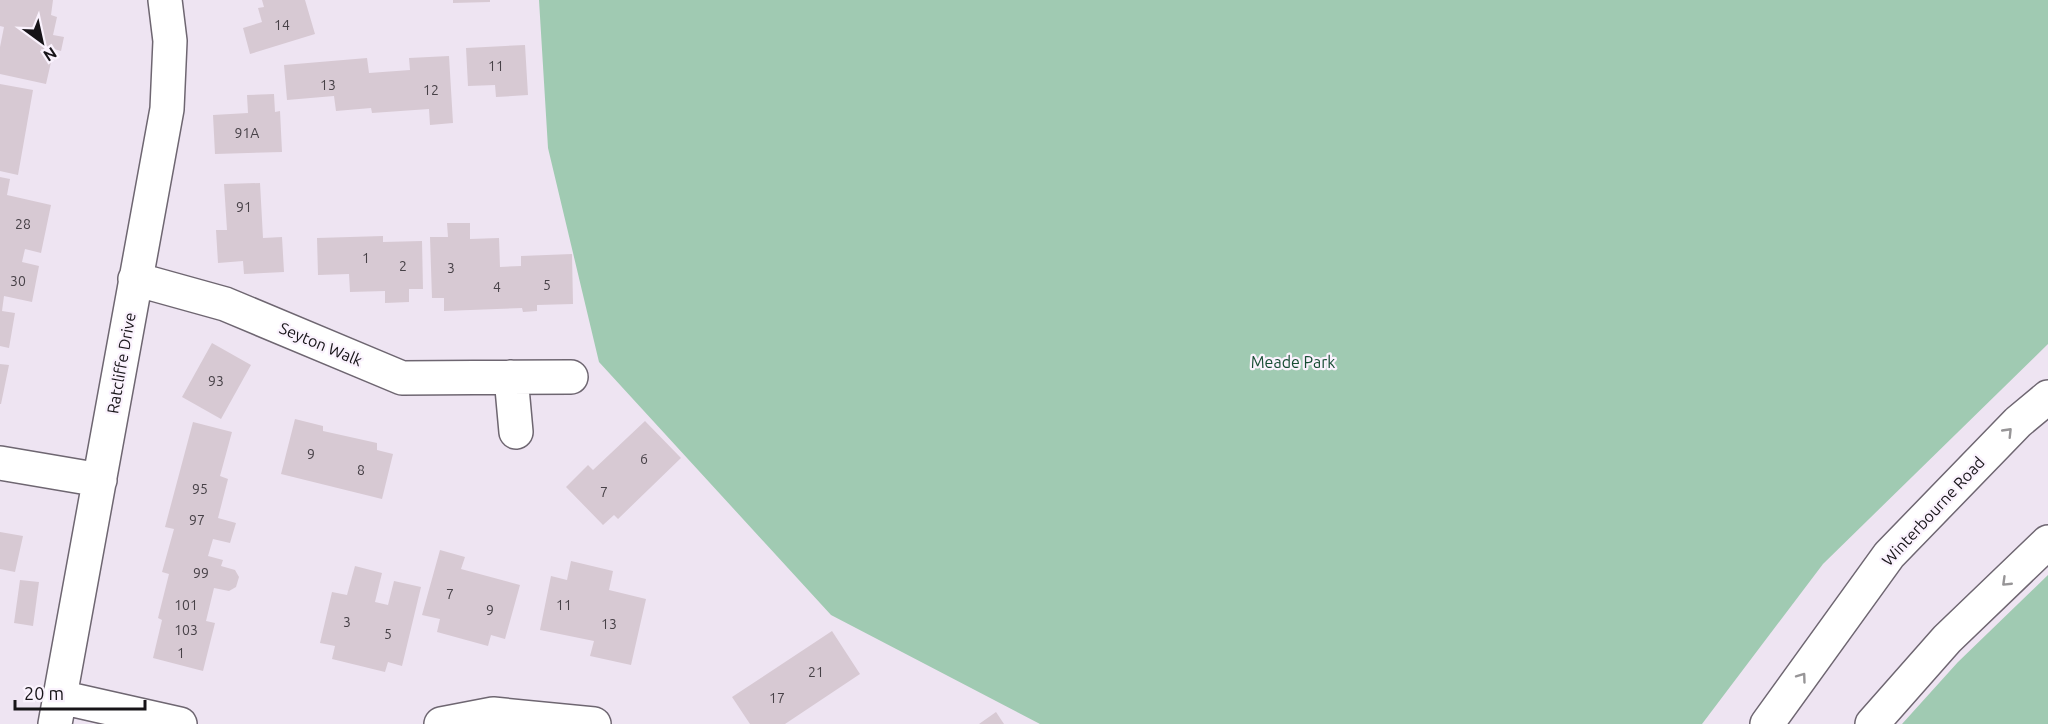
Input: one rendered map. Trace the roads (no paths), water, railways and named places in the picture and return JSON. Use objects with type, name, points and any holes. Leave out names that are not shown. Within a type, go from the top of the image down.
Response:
[{"type":"street","name":"Ratcliffe Drive","points":[[57,711],[167,109],[170,41],[165,0]]},
{"type":"street","name":"Seyton Walk","points":[[135,279],[225,304],[402,378],[571,377]]},
{"type":"street","points":[[511,377],[516,432]]},
{"type":"street","name":"Winterbourne Road","points":[[1767,724],[1889,555],[2018,422],[2048,397]]},
{"type":"street","points":[[0,463],[100,480]]},
{"type":"street","points":[[1872,724],[1947,639],[2048,542]]},
{"type":"street","points":[[57,711],[180,724]]},
{"type":"street","points":[[441,724],[493,714],[594,724]]},
{"type":"park label","name":"Meade Park","points":[[1293,362]]}]
